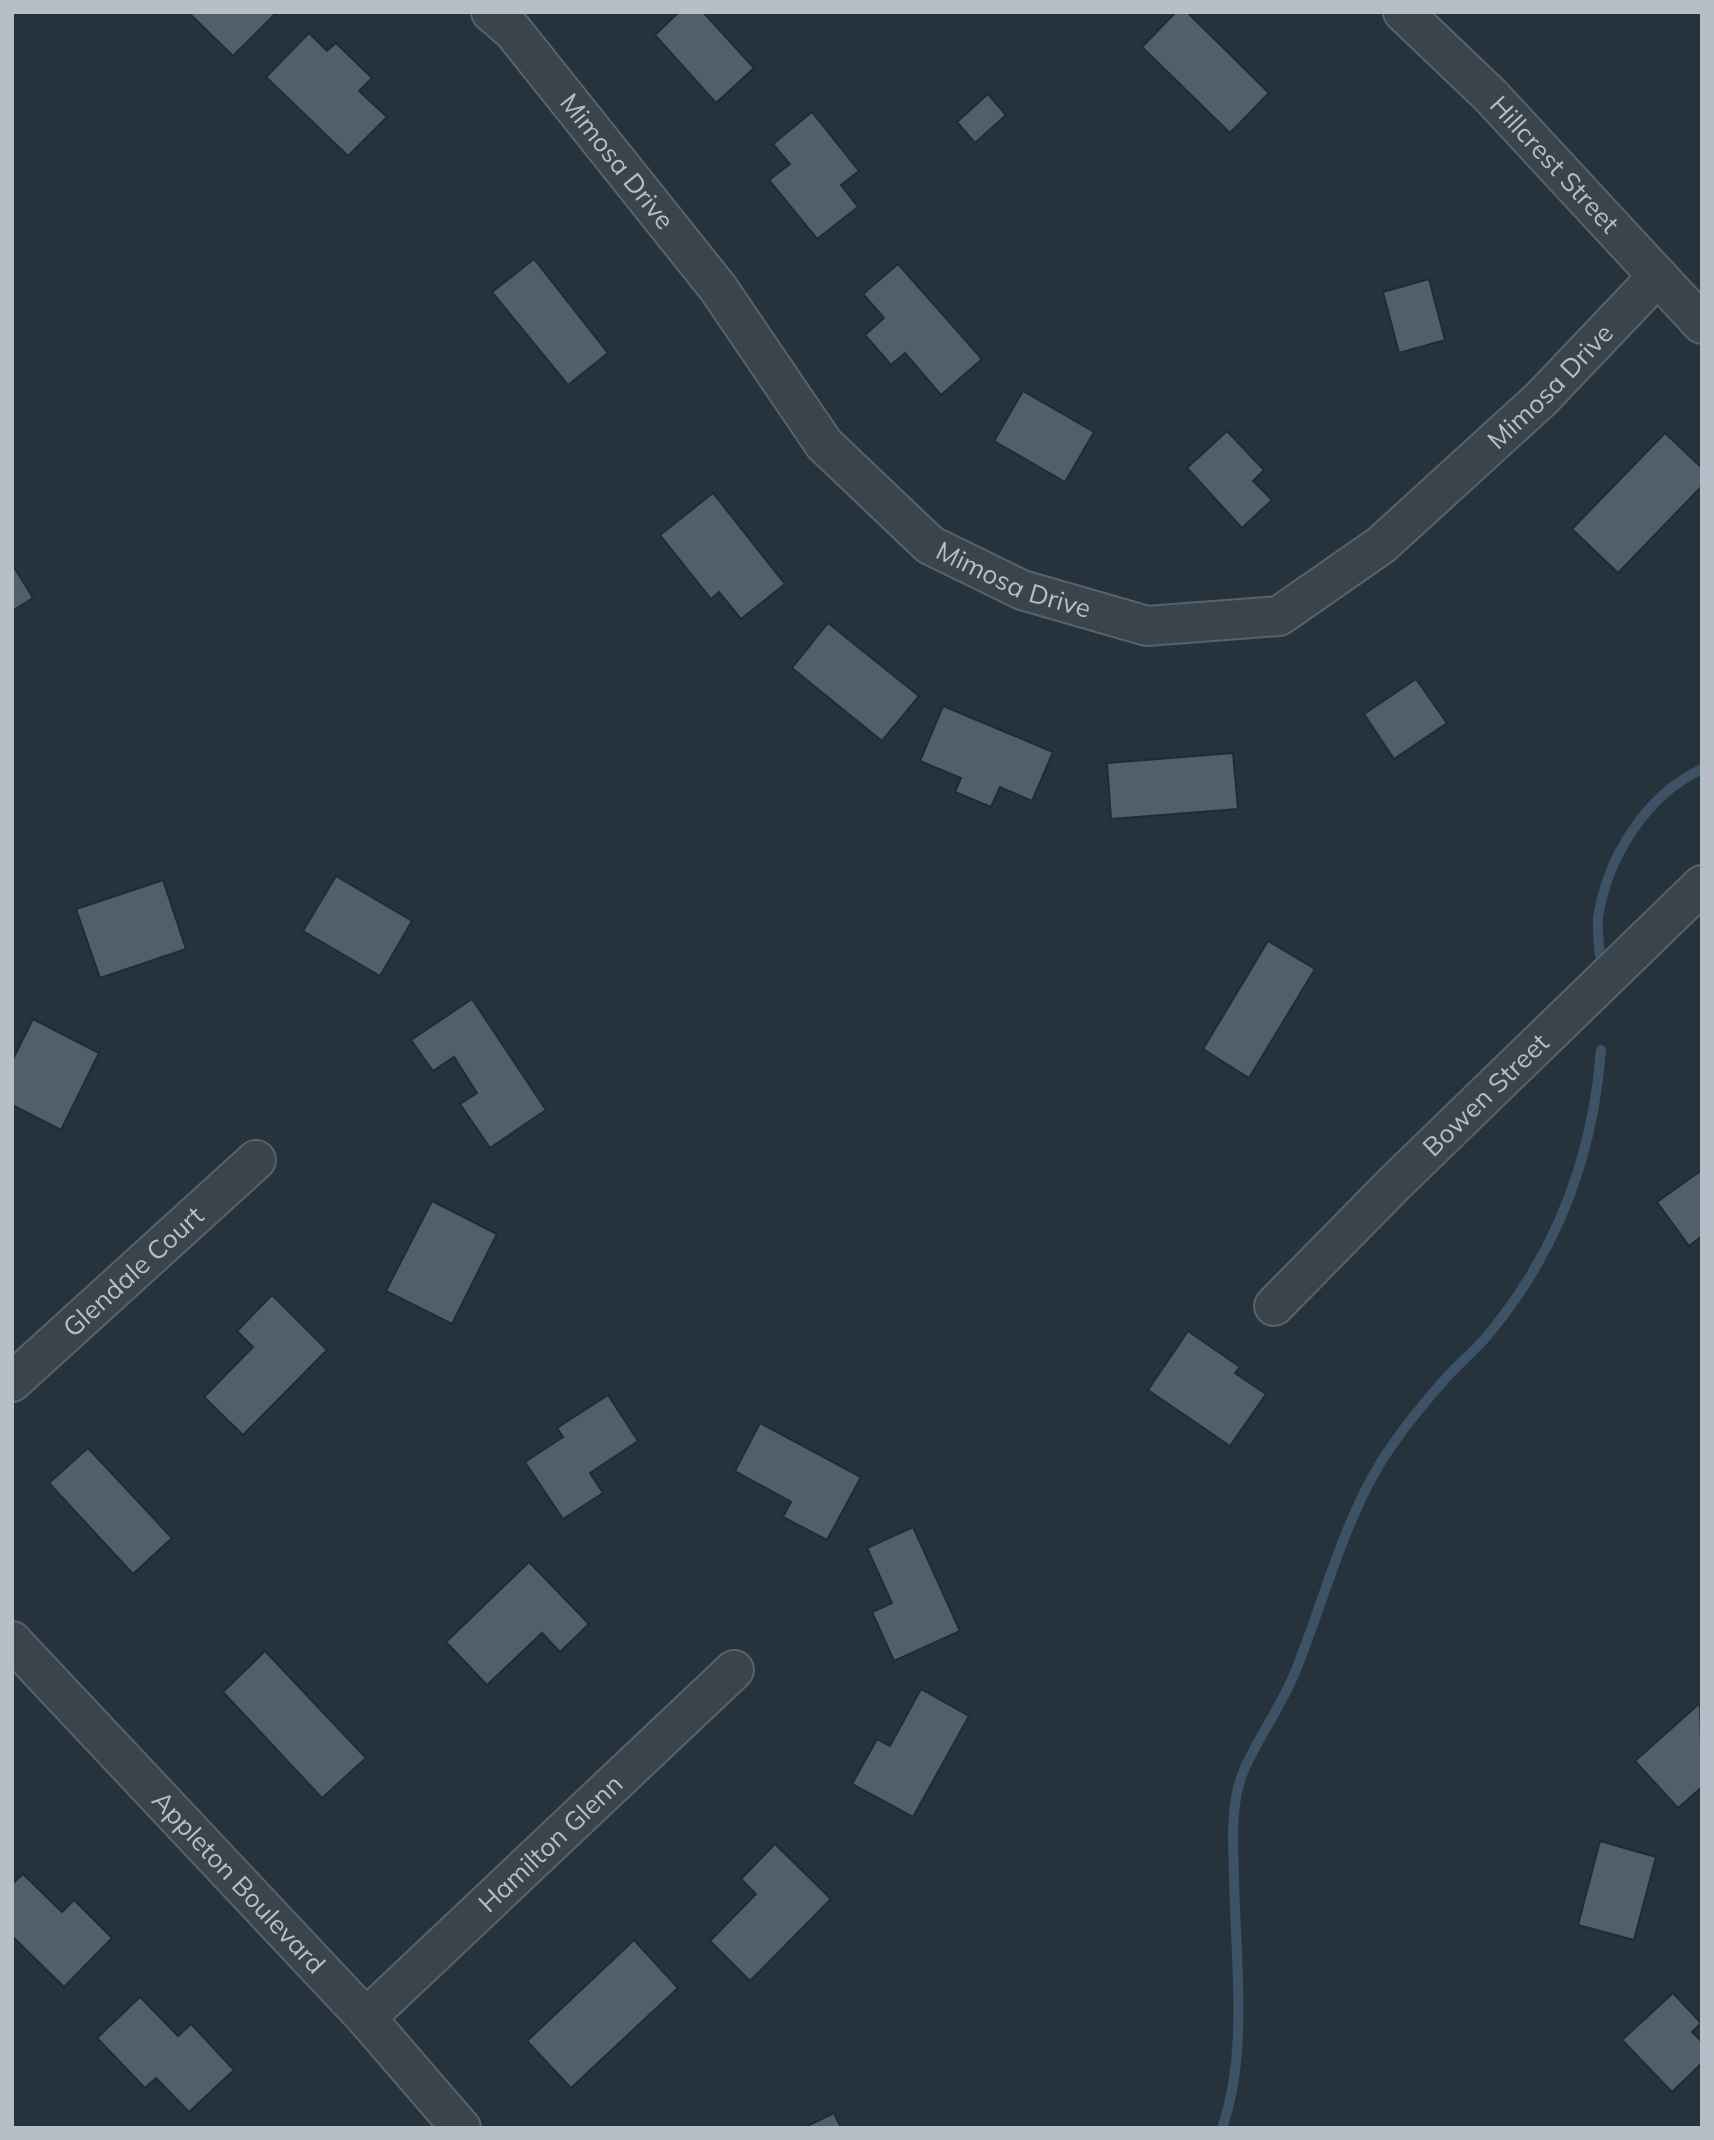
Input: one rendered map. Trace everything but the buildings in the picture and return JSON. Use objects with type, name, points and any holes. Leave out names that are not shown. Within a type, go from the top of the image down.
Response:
[{"type":"street","name":"Mimosa Drive","points":[[491,12],[513,31],[718,288],[824,444],[930,545],[1022,590],[1147,626],[1279,616],[1381,545],[1541,399],[1658,276]]},
{"type":"street","name":"Hillcrest Street","points":[[1403,12],[1490,95],[1702,324]]},
{"type":"street","name":"Bowen Street","points":[[1274,1306],[1395,1183],[1702,885]]},
{"type":"street","name":"Glendale Court","points":[[12,1382],[256,1160]]},
{"type":"street","name":"Appleton Boulevard","points":[[12,1641],[366,2018],[461,2128]]},
{"type":"street","name":"Hamilton Glenn","points":[[366,2018],[734,1670]]},
{"type":"waterway","points":[[1600,956],[1598,918],[1610,873],[1620,851],[1632,831],[1663,795],[1702,769]]},
{"type":"waterway","points":[[1222,2128],[1230,2099],[1238,2036],[1233,1836],[1236,1795],[1244,1770],[1290,1683],[1353,1516],[1378,1467],[1419,1410],[1511,1305],[1533,1272],[1551,1237],[1567,1202],[1590,1128],[1601,1050]]}]
